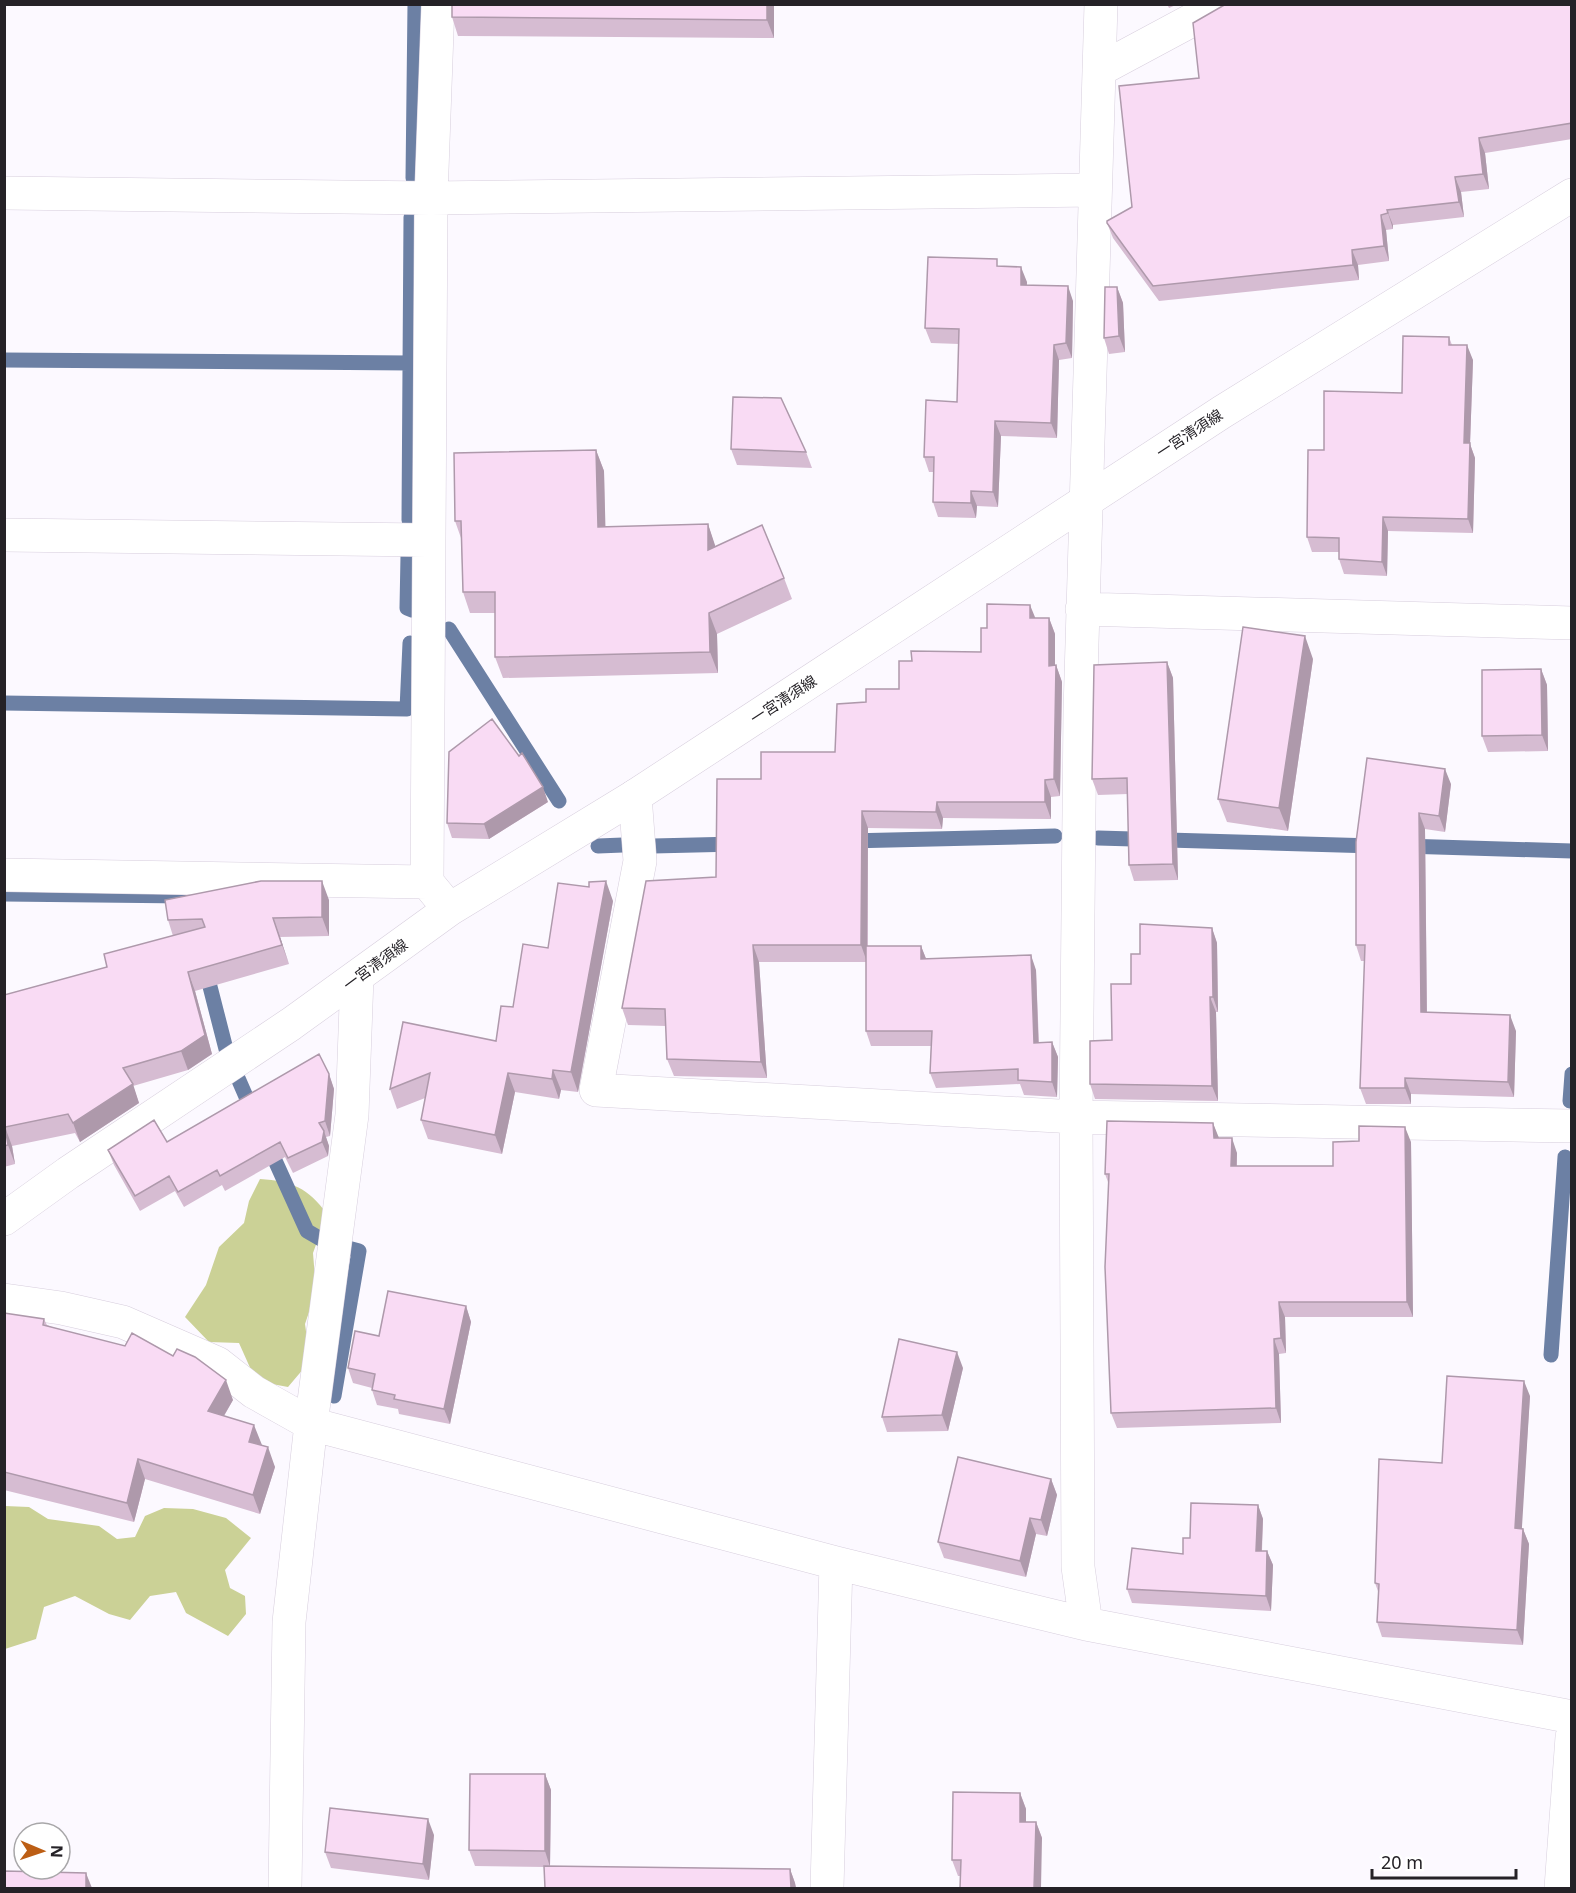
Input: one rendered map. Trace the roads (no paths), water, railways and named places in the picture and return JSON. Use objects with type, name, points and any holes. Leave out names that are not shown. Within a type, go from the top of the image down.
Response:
[{"type":"street","points":[[438,4],[431,198],[427,540],[427,882],[450,909]]},
{"type":"street","points":[[1086,1624],[1078,1566],[1076,1117],[1083,609],[1101,4]]},
{"type":"street","points":[[1099,70],[1222,4]]},
{"type":"street","points":[[4,193],[431,198],[1095,190]]},
{"type":"street","name":"一宮清須線","points":[[4,1219],[357,977],[450,909],[635,796],[1232,406],[1572,195]]},
{"type":"street","points":[[4,535],[427,540]]},
{"type":"street","points":[[1083,609],[1572,623]]},
{"type":"street","points":[[635,796],[639,861],[596,1090],[1076,1117],[1572,1126]]},
{"type":"street","points":[[4,875],[427,882]]},
{"type":"street","points":[[285,1888],[289,1622],[311,1424],[352,1115],[357,977]]},
{"type":"street","points":[[4,1300],[61,1308],[123,1322],[217,1363],[254,1392],[311,1424],[836,1563],[1086,1624],[1572,1717]]},
{"type":"street","points":[[827,1888],[836,1563]]},
{"type":"street","points":[[1561,1888],[1572,1737]]},
{"type":"waterway","points":[[413,178],[415,4]]},
{"type":"waterway","points":[[409,520],[411,217]]},
{"type":"waterway","points":[[4,360],[410,363]]},
{"type":"waterway","points":[[408,556],[407,608],[412,610]]},
{"type":"waterway","points":[[449,629],[559,801]]},
{"type":"waterway","points":[[4,703],[407,709],[410,643]]},
{"type":"waterway","points":[[848,841],[1055,836]]},
{"type":"waterway","points":[[1098,838],[1374,846]]},
{"type":"waterway","points":[[653,846],[737,844]]},
{"type":"waterway","points":[[598,846],[623,845]]},
{"type":"waterway","points":[[1404,846],[1572,851]]},
{"type":"waterway","points":[[4,894],[187,896],[191,915]]},
{"type":"waterway","points":[[205,967],[227,1053],[254,1115]]},
{"type":"waterway","points":[[1570,1101],[1572,1074]]},
{"type":"waterway","points":[[268,1145],[307,1231],[326,1242],[359,1251],[334,1396]]},
{"type":"waterway","points":[[1551,1355],[1565,1157]]}]
